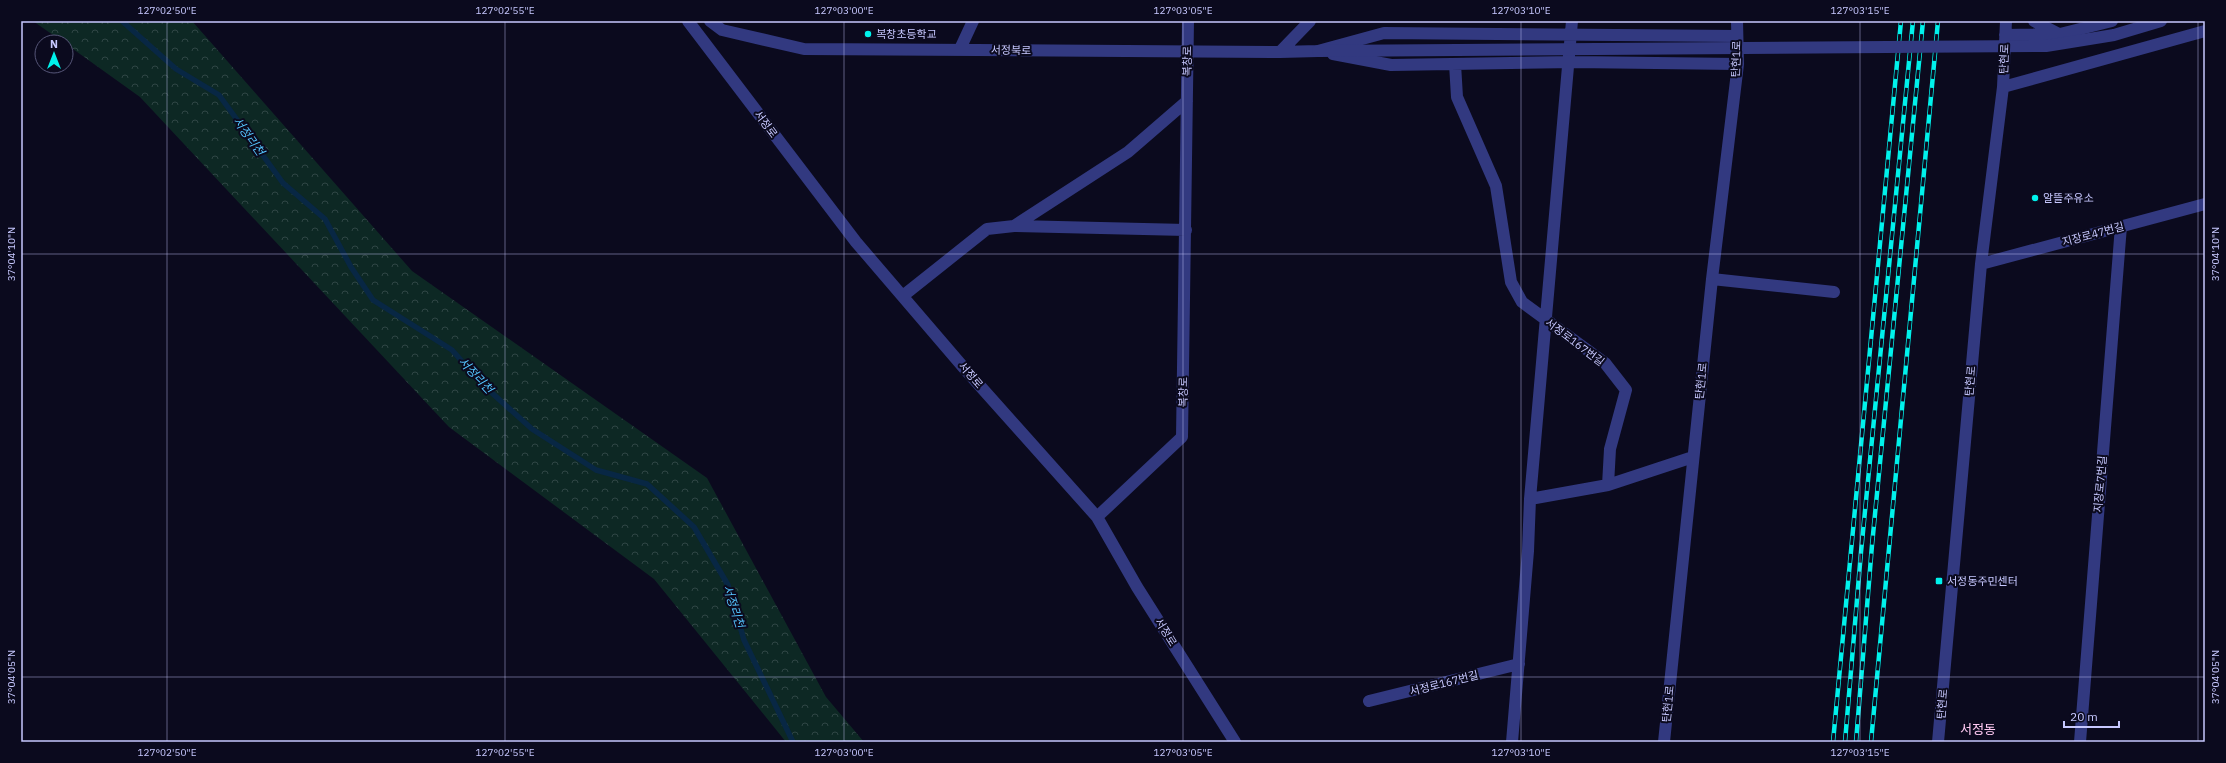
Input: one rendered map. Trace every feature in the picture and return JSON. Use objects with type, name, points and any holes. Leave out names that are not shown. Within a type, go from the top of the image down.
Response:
[{"type":"street","name":"서정로","points":[[688,21],[856,242],[904,295],[964,368],[1097,517],[1137,587],[1235,742]]},
{"type":"street","name":"서정북로","points":[[710,21],[722,30],[804,49],[960,49],[1187,52],[1318,51]]},
{"type":"street","points":[[960,49],[973,21]]},
{"type":"street","name":"복창로","points":[[1097,517],[1182,437],[1188,21]]},
{"type":"street","points":[[1280,52],[1310,21]]},
{"type":"street","points":[[1512,742],[1519,664],[1530,499],[1570,62],[1572,21]]},
{"type":"street","name":"탄현1로","points":[[1664,742],[1712,279],[1738,64],[1737,21]]},
{"type":"street","name":"탄현로","points":[[1938,742],[1981,264],[2003,87],[2006,21]]},
{"type":"street","points":[[2034,21],[2060,34]]},
{"type":"street","points":[[2005,35],[2060,34],[2112,21]]},
{"type":"street","points":[[1318,51],[2039,46],[2114,35],[2162,21]]},
{"type":"street","points":[[2003,87],[2205,31]]},
{"type":"street","points":[[1318,51],[1384,33],[1572,36],[1737,36]]},
{"type":"street","points":[[1318,51],[1391,65],[1570,62],[1738,64]]},
{"type":"street","name":"서정로167번길","points":[[1455,64],[1457,96],[1496,186],[1511,282],[1522,302],[1605,363],[1626,390],[1610,450],[1608,485]]},
{"type":"street","points":[[1014,226],[1128,152],[1187,101]]},
{"type":"street","name":"지장로47번길","points":[[1981,264],[2205,204]]},
{"type":"street","points":[[904,295],[987,229],[1014,226],[1186,230]]},
{"type":"street","name":"지장로7번길","points":[[2080,742],[2121,226]]},
{"type":"street","points":[[1712,279],[1834,292]]},
{"type":"street","points":[[1530,499],[1608,485],[1693,457]]},
{"type":"street","name":"서정로167번길","points":[[1369,701],[1519,664]]},
{"type":"green space","points":[[33,21],[192,21],[412,271],[707,478],[826,697],[864,742],[786,742],[654,579],[449,427],[140,97],[74,50],[74,34],[52,34]]},
{"type":"waterway","name":"서정리천","points":[[122,21],[176,69],[219,95],[283,183],[325,219],[351,267],[373,300],[452,350],[482,384],[532,429],[596,470],[647,484],[694,527],[728,585],[744,640],[793,742]]},
{"type":"railway","points":[[1833,742],[1901,21]]},
{"type":"railway","points":[[1845,742],[1861,552],[1913,21]]},
{"type":"railway","points":[[1856,742],[1872,545],[1923,21]]},
{"type":"railway","points":[[1871,742],[1938,21]]},
{"type":"place","name":"복창초등학교","points":[[868,34]]},
{"type":"place","name":"알뜰주유소","points":[[2035,198]]},
{"type":"place","name":"서정동주민센터","points":[[1939,581]]},
{"type":"district","name":"서정동","points":[[1978,729]]}]
